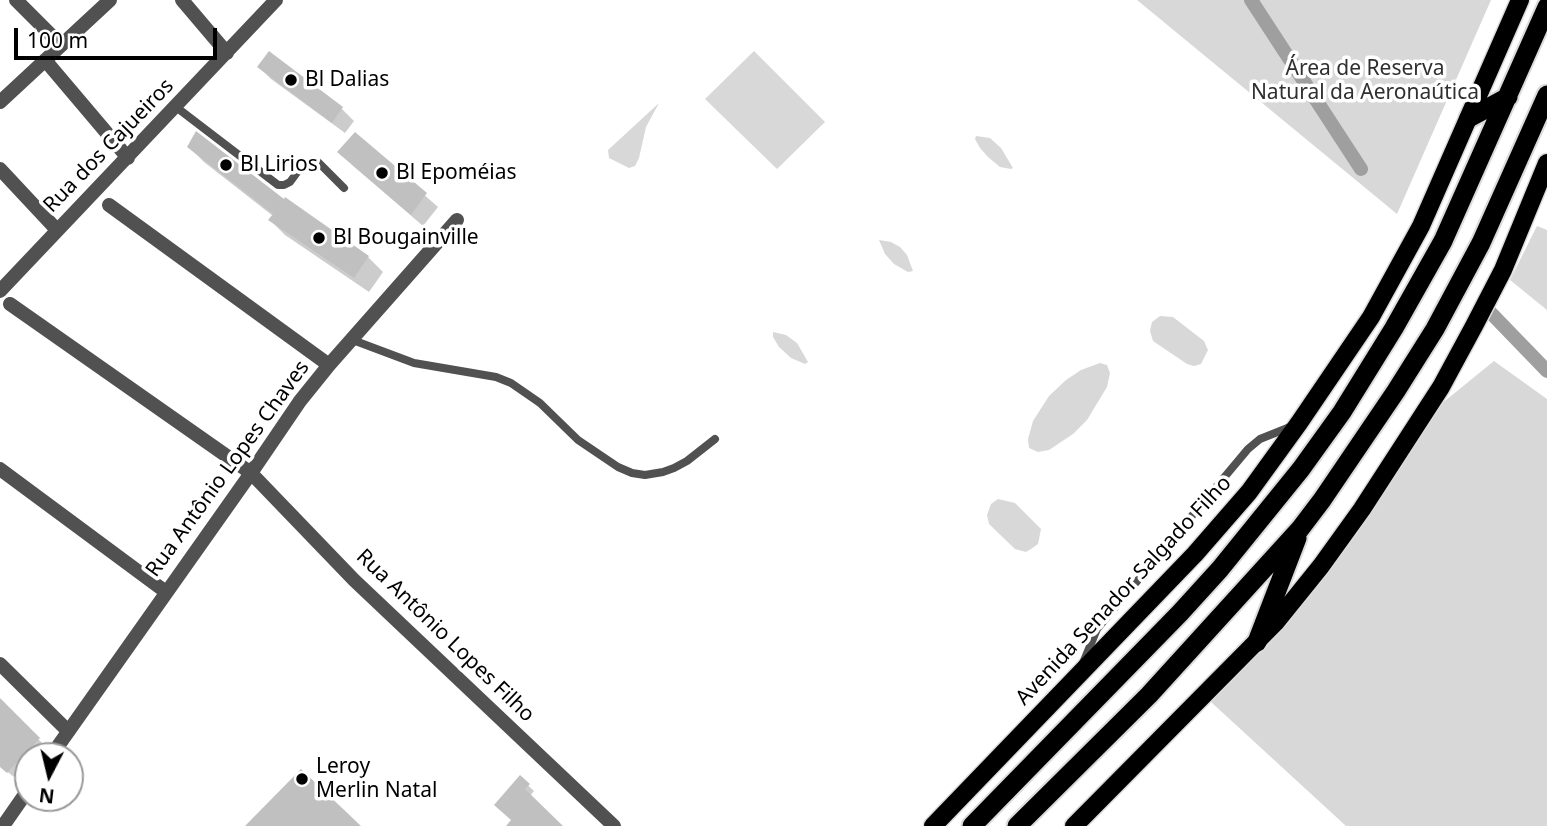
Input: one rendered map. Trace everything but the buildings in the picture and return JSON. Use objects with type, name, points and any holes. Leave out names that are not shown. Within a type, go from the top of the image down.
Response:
[{"type":"highway","points":[[972,826],[1220,569],[1301,469],[1342,412],[1443,241],[1547,7]]},
{"type":"highway","points":[[1017,826],[1149,695],[1300,529],[1361,444],[1435,329],[1481,243],[1547,95]]},
{"type":"highway","points":[[1469,118],[1508,97]]},
{"type":"highway","points":[[1257,642],[1300,529]]},
{"type":"main road","name":"Avenida Senador Salgado Filho","points":[[933,826],[1195,554],[1250,492],[1371,317],[1415,238],[1520,0]]},
{"type":"main road","points":[[1074,826],[1257,642],[1338,543],[1441,387],[1503,270],[1547,163]]},
{"type":"street","points":[[16,0],[61,45]]},
{"type":"street","points":[[0,102],[110,0]]},
{"type":"street","points":[[182,0],[227,53]]},
{"type":"street","name":"Rua dos Cajueiros","points":[[0,291],[276,0]]},
{"type":"street","points":[[45,60],[128,158]]},
{"type":"street","points":[[0,169],[57,230]]},
{"type":"street","points":[[109,205],[329,365]]},
{"type":"street","name":"Rua Antônio Lopes Chaves","points":[[61,742],[300,401],[350,340],[457,220]]},
{"type":"street","name":"Rua Antônio Lopes Filho","points":[[10,304],[251,473],[354,580],[614,826]]},
{"type":"street","points":[[0,469],[166,592]]},
{"type":"street","points":[[0,664],[68,731]]},
{"type":"street","points":[[3,826],[14,810]]},
{"type":"lane","points":[[176,107],[278,185],[285,186],[304,163],[311,160],[318,162],[344,188]]},
{"type":"lane","points":[[350,340],[414,363],[496,377],[511,383],[540,403],[578,440],[632,473],[645,475],[674,468],[715,439]]},
{"type":"lane","points":[[1078,673],[1097,629],[1248,449],[1260,439],[1299,423]]},
{"type":"green space","name":"Área de Reserva Natural da Aeronaútica","points":[[1137,0],[1491,0],[1397,214]]},
{"type":"green space","points":[[754,51],[825,122],[777,169],[705,99]]},
{"type":"green space","points":[[659,103],[646,127],[635,166],[629,168],[609,158],[608,150]]},
{"type":"green space","points":[[976,136],[990,138],[1001,148],[1013,168],[1000,167],[988,157],[980,148]]},
{"type":"green space","points":[[1537,226],[1547,230],[1547,310],[1510,280]]},
{"type":"green space","points":[[879,240],[900,247],[907,255],[913,271],[908,272],[894,264],[885,254]]},
{"type":"green space","points":[[1160,316],[1173,317],[1204,341],[1208,350],[1201,364],[1187,364],[1153,341],[1150,331],[1152,322]]},
{"type":"green space","points":[[773,332],[786,335],[797,343],[808,362],[805,364],[791,358],[779,347]]},
{"type":"green space","points":[[1494,361],[1547,399],[1547,826],[1346,826],[1199,691],[1361,506],[1419,422]]},
{"type":"green space","points":[[1100,363],[1107,365],[1110,373],[1107,387],[1087,420],[1073,434],[1049,450],[1038,452],[1029,448],[1028,439],[1033,421],[1049,396],[1081,370]]},
{"type":"green space","points":[[998,499],[1015,503],[1041,529],[1038,544],[1026,552],[1015,549],[989,524],[987,515],[991,504]]},
{"type":"waterway","points":[[1251,0],[1361,169]]},
{"type":"waterway","points":[[1488,310],[1547,371]]},
{"type":"place","name":"Bl Dalias","points":[[291,80]]},
{"type":"place","name":"Bl Lirios","points":[[226,165]]},
{"type":"place","name":"Bl Epoméias","points":[[382,173]]},
{"type":"place","name":"Bl Bougainville","points":[[319,238]]},
{"type":"place","name":"Leroy Merlin Natal","points":[[302,779]]}]
